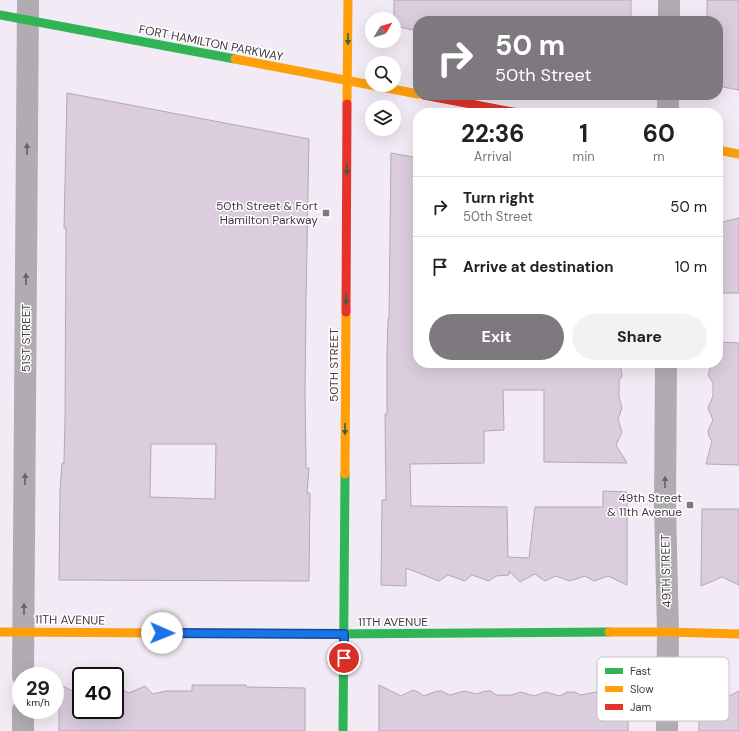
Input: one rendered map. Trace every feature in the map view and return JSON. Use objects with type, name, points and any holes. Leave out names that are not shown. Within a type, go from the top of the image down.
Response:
[{"type":"street","name":"50TH STREET","points":[[343,731],[348,0]]},
{"type":"street","points":[[668,16],[669,0]]},
{"type":"street","name":"FORT HAMILTON PARKWAY","points":[[0,15],[28,10],[348,81],[413,93]]},
{"type":"street","name":"51ST STREET","points":[[23,667],[28,10]]},
{"type":"street","points":[[450,100],[492,108]]},
{"type":"street","points":[[723,151],[739,154]]},
{"type":"street","name":"49TH STREET","points":[[666,368],[665,505],[668,657]]},
{"type":"street","name":"11TH AVENUE","points":[[0,632],[344,634],[668,632],[739,634]]},
{"type":"street","points":[[23,719],[23,731]]},
{"type":"street","name":"49TH STREET","points":[[667,721],[667,731]]},
{"type":"building","points":[[394,0],[631,0],[631,16],[413,16],[413,30],[401,27],[401,12],[394,12]]},
{"type":"building","points":[[707,0],[739,0],[739,90],[723,87],[723,16],[707,16]]},
{"type":"building","points":[[67,93],[309,139],[305,393],[306,468],[309,468],[307,493],[310,493],[309,581],[59,580],[60,491],[62,463],[64,463],[65,417],[66,228],[64,228]],"holes":[[[151,444],[216,444],[215,499],[150,497]]]},
{"type":"building","points":[[391,153],[413,157],[413,368],[621,368],[622,375],[619,381],[619,397],[622,408],[618,419],[622,432],[616,445],[627,463],[544,462],[544,390],[503,390],[504,430],[484,431],[484,463],[410,464],[411,506],[507,507],[508,557],[529,558],[535,507],[603,507],[603,491],[627,492],[627,585],[608,576],[594,581],[585,576],[570,581],[556,576],[545,581],[535,574],[520,582],[509,571],[509,575],[496,576],[489,581],[472,575],[465,581],[448,575],[439,581],[406,568],[406,586],[381,585],[382,500],[386,500],[385,414],[387,414],[387,351],[389,319]]},
{"type":"building","points":[[739,218],[739,293],[723,293],[723,222]]},
{"type":"building","points":[[723,342],[739,343],[739,465],[706,464],[712,441],[708,431],[713,420],[708,408],[713,396],[713,383],[708,375],[710,368],[723,368]]},
{"type":"building","points":[[702,509],[739,509],[739,585],[722,577],[701,586]]},
{"type":"building","points":[[192,685],[246,685],[246,687],[305,688],[305,731],[59,731],[59,719],[64,719],[64,687],[72,691],[72,719],[124,719],[124,690],[129,693],[145,686],[153,694],[166,691],[192,691]]},
{"type":"building","points":[[379,685],[401,696],[413,690],[424,696],[437,691],[450,695],[464,691],[477,694],[485,691],[491,691],[496,695],[511,695],[521,692],[534,696],[546,692],[560,696],[567,692],[574,692],[581,695],[596,692],[597,721],[628,721],[628,731],[379,731]]},
{"type":"building","points":[[739,691],[739,731],[699,731],[699,721],[729,721],[729,696]]},
{"type":"traffic: fast","points":[[0,15],[235,59]]},
{"type":"traffic: fast","points":[[343,731],[345,474]]},
{"type":"traffic: fast","points":[[327,634],[609,632]]},
{"type":"traffic: slow","points":[[347,104],[348,0]]},
{"type":"traffic: slow","points":[[235,59],[413,93]]},
{"type":"traffic: slow","points":[[723,151],[739,154]]},
{"type":"traffic: slow","points":[[345,474],[346,312]]},
{"type":"traffic: slow","points":[[0,632],[327,634]]},
{"type":"traffic: slow","points":[[609,632],[739,634]]},
{"type":"traffic: jam","points":[[450,100],[492,108]]},
{"type":"traffic: jam","points":[[346,312],[347,104]]},
{"type":"place","name":"50th Street & Fort Hamilton Parkway","points":[[326,213]]},
{"type":"place","name":"49th Street & 11th Avenue","points":[[690,505]]},
{"type":"route","points":[[162,633],[344,634],[344,658]]}]
